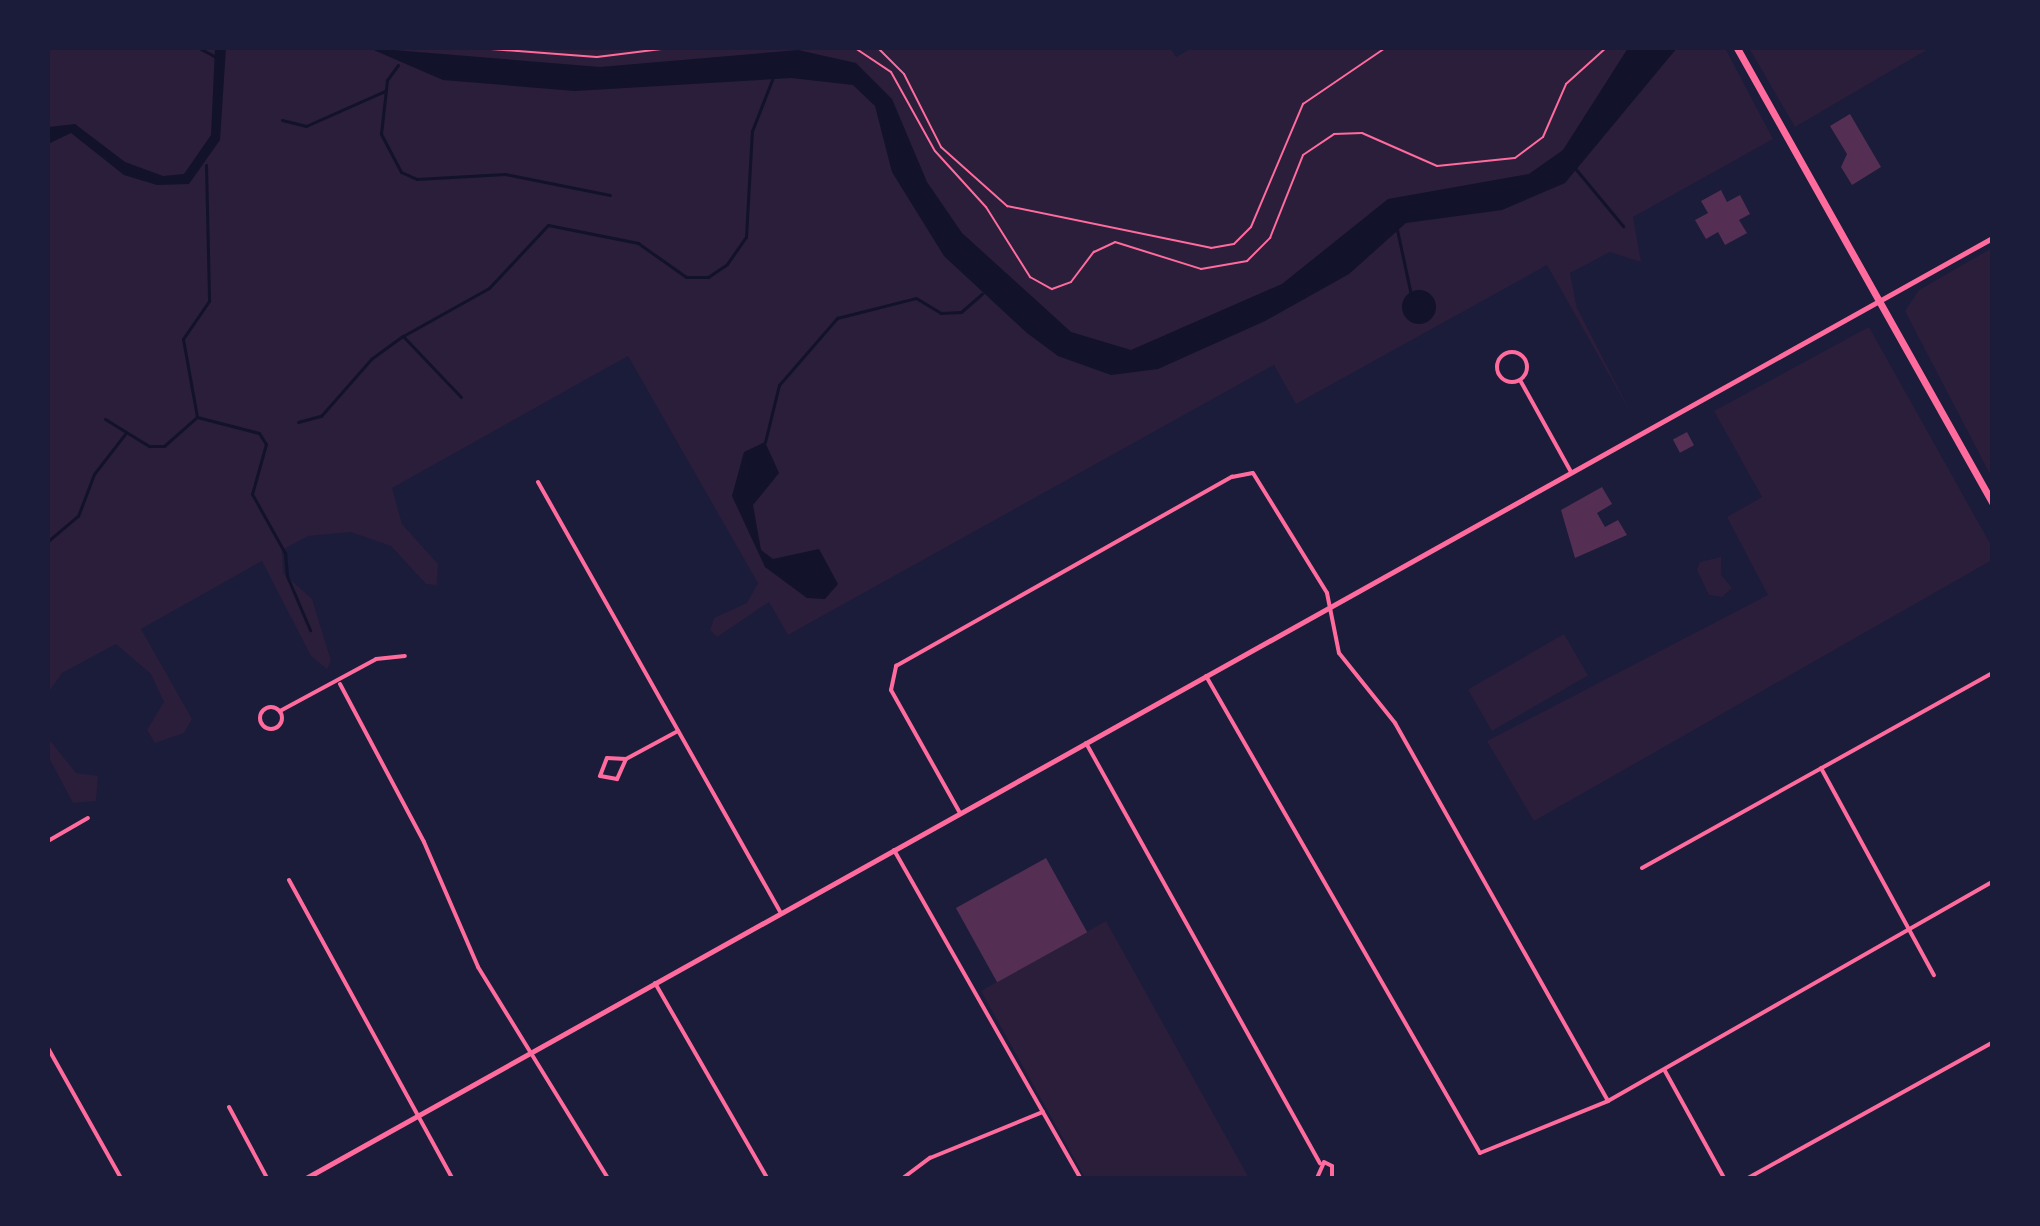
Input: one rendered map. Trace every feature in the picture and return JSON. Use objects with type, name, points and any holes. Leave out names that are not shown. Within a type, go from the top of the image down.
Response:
[{"type":"main road","points":[[1737,48],[1992,502]]},
{"type":"street","points":[[306,1178],[1992,238]]},
{"type":"street","points":[[1520,380],[1526,363],[1507,353],[1498,374],[1520,380],[1572,473]]},
{"type":"street","points":[[960,813],[891,690],[892,672],[1204,492],[1240,473],[1259,477],[1332,606],[1339,653],[1395,723],[1608,1101]]},
{"type":"street","points":[[538,482],[781,913]]},
{"type":"street","points":[[280,711],[277,728],[263,725],[264,709],[280,711],[340,684],[376,659],[405,656]]},
{"type":"street","points":[[1642,868],[1992,673]]},
{"type":"street","points":[[1206,676],[1480,1153],[1608,1101],[1665,1071],[1992,882]]},
{"type":"street","points":[[340,684],[424,842],[473,956],[608,1178]]},
{"type":"street","points":[[626,759],[617,779],[600,776],[603,761],[626,759],[678,731]]},
{"type":"street","points":[[1086,743],[1320,1163],[1317,1178]]},
{"type":"street","points":[[1821,768],[1934,975]]},
{"type":"street","points":[[48,841],[88,818]]},
{"type":"street","points":[[894,850],[1080,1178]]},
{"type":"street","points":[[289,880],[452,1178]]},
{"type":"street","points":[[655,983],[767,1178]]},
{"type":"street","points":[[1748,1178],[1992,1043]]},
{"type":"street","points":[[48,1048],[121,1178]]},
{"type":"street","points":[[1665,1071],[1724,1178]]},
{"type":"street","points":[[229,1107],[267,1178]]},
{"type":"street","points":[[903,1178],[930,1158],[1043,1112]]},
{"type":"street","points":[[1320,1163],[1332,1166],[1332,1178]]},
{"type":"path","points":[[478,48],[597,57],[669,48]]},
{"type":"path","points":[[855,48],[891,72],[935,151],[986,207],[1030,277],[1052,289],[1071,282],[1094,252],[1115,242],[1201,269],[1247,261],[1270,238],[1303,155],[1334,134],[1362,133],[1437,166],[1515,158],[1543,137],[1571,77],[1606,48]]},
{"type":"path","points":[[878,48],[904,74],[941,147],[1007,206],[1211,248],[1234,244],[1251,227],[1303,104],[1385,48]]},
{"type":"shaded area","points":[[48,48],[1170,48],[1176,57],[1192,48],[1725,48],[1773,139],[1633,217],[1641,262],[1610,252],[1570,273],[1577,308],[1632,415],[1547,265],[1296,404],[1274,365],[788,635],[769,602],[717,637],[710,630],[714,618],[747,603],[758,583],[628,356],[392,488],[402,524],[438,564],[437,585],[426,584],[391,546],[351,532],[308,536],[282,550],[283,573],[312,599],[331,661],[327,669],[311,656],[262,561],[141,629],[192,719],[184,733],[155,743],[147,730],[164,702],[151,674],[116,644],[62,673],[48,693]]},
{"type":"shaded area","points":[[215,48],[226,48],[220,140],[189,184],[157,185],[124,175],[71,133],[48,144],[48,127],[75,124],[125,162],[163,176],[184,174],[211,135]]},
{"type":"shaded area","points":[[369,48],[600,67],[798,50],[856,63],[892,99],[927,182],[962,233],[1071,332],[1131,350],[1282,284],[1388,199],[1529,174],[1563,150],[1628,48],[1677,48],[1565,183],[1502,210],[1406,223],[1349,274],[1265,321],[1158,369],[1111,375],[1058,356],[1027,333],[944,256],[892,172],[875,106],[853,85],[791,78],[575,91],[443,80]]},
{"type":"shaded area","points":[[1749,48],[1930,48],[1795,127]]},
{"type":"shaded area","points":[[1992,248],[1992,478],[1905,311],[1919,290]]},
{"type":"shaded area","points":[[1419,290],[1431,295],[1436,307],[1431,319],[1419,324],[1407,319],[1402,307],[1407,295]]},
{"type":"shaded area","points":[[1869,327],[1992,547],[1992,560],[1534,821],[1487,741],[1768,595],[1727,517],[1762,497],[1714,411]]},
{"type":"shaded area","points":[[765,442],[779,473],[753,505],[761,550],[773,559],[819,549],[838,584],[825,599],[807,598],[765,567],[732,496],[744,452]]},
{"type":"shaded area","points":[[1721,557],[1721,575],[1732,588],[1722,597],[1709,595],[1697,570],[1700,562]]},
{"type":"shaded area","points":[[1564,634],[1588,676],[1492,731],[1468,690]]},
{"type":"shaded area","points":[[48,738],[76,773],[98,776],[96,801],[73,803],[48,756]]},
{"type":"shaded area","points":[[1106,921],[1249,1178],[1085,1178],[981,991]]},
{"type":"building","points":[[1850,114],[1881,167],[1852,185],[1841,167],[1847,154],[1830,126]]},
{"type":"building","points":[[1721,190],[1727,202],[1740,195],[1750,214],[1739,220],[1747,233],[1725,245],[1718,232],[1706,239],[1695,220],[1708,213],[1701,201]]},
{"type":"building","points":[[1687,432],[1694,445],[1680,453],[1673,440]]},
{"type":"building","points":[[1602,487],[1612,504],[1597,513],[1605,527],[1618,520],[1627,535],[1575,558],[1561,510]]},
{"type":"building","points":[[1046,858],[1087,932],[997,982],[956,908]]},
{"type":"waterway","points":[[199,48],[216,57]]},
{"type":"waterway","points":[[398,65],[387,80],[381,134],[401,172],[417,179],[505,174],[610,195]]},
{"type":"waterway","points":[[461,397],[403,336],[489,288],[548,225],[638,243],[686,277],[708,277],[727,264],[746,237],[752,131],[773,77]]},
{"type":"waterway","points":[[282,120],[306,126],[385,91]]},
{"type":"waterway","points":[[206,165],[209,301],[183,339],[197,417],[259,433],[266,444],[252,494],[285,553],[287,576],[310,630]]},
{"type":"waterway","points":[[1574,167],[1623,226]]},
{"type":"waterway","points":[[1396,225],[1411,295]]},
{"type":"waterway","points":[[765,442],[779,385],[837,318],[916,298],[941,313],[961,312],[982,294]]},
{"type":"waterway","points":[[298,422],[321,416],[371,359],[403,336]]},
{"type":"waterway","points":[[105,419],[149,446],[164,446],[197,417]]},
{"type":"waterway","points":[[48,541],[78,516],[94,474],[125,434]]}]
